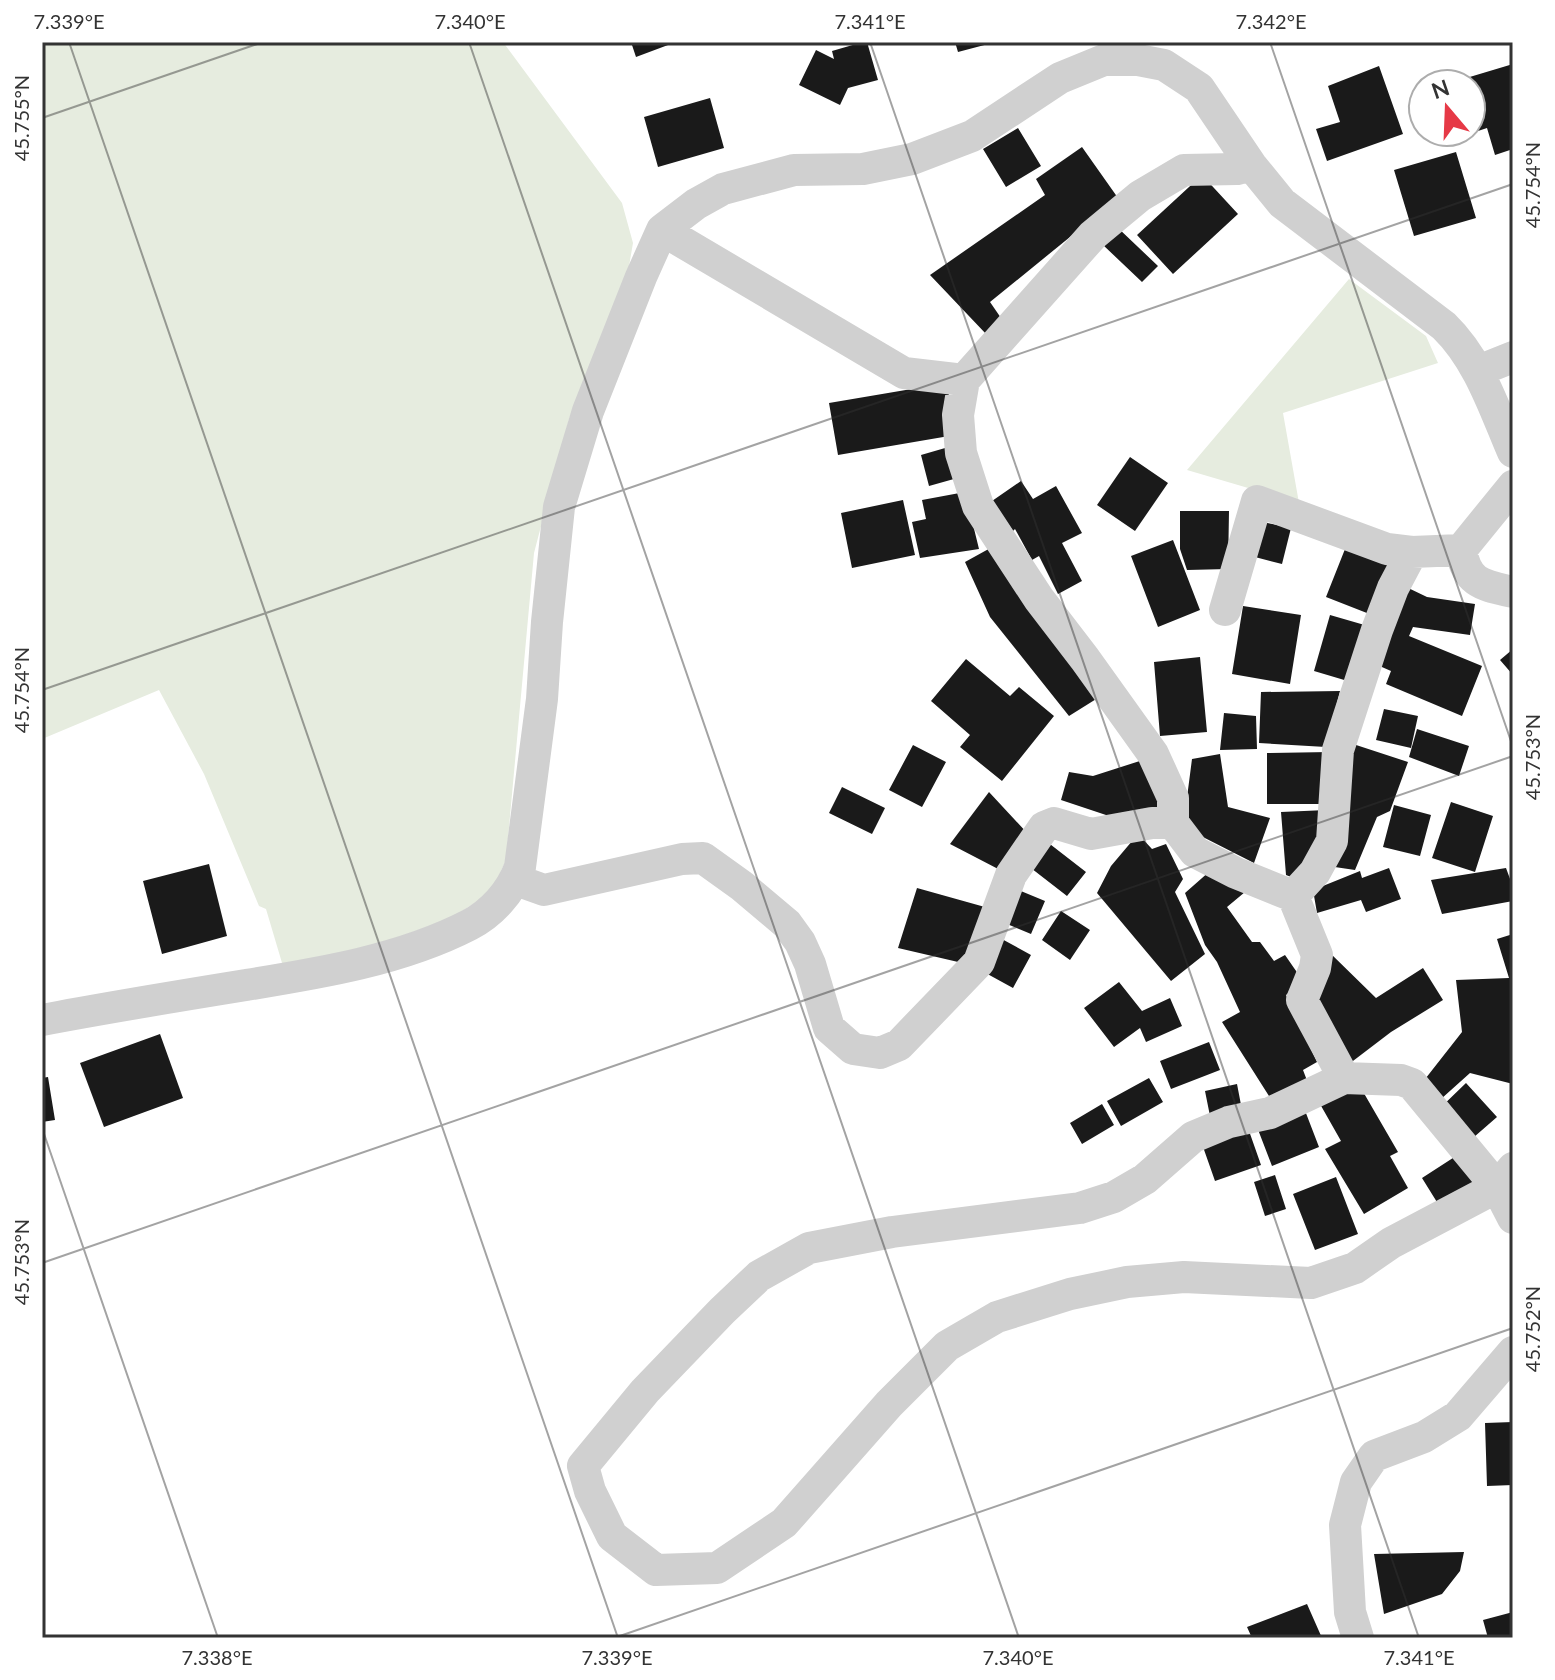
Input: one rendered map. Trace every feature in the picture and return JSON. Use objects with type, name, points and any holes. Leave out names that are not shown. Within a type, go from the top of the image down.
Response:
[{"type":"street","points":[[42,1020],[343,969],[440,938],[471,924],[501,901],[516,880],[520,867],[542,699],[559,507],[588,411],[662,230],[696,204],[723,189],[794,170],[863,169],[924,155],[972,136],[1060,78],[1104,60],[1138,60],[1164,65],[1199,88],[1251,165],[1282,203],[1462,343],[1478,371],[1513,452]]},
{"type":"street","points":[[1251,165],[1237,169],[1184,170],[1140,196],[1093,235],[964,380],[958,415],[961,453],[978,506],[1039,599],[1153,754],[1173,798],[1173,823],[1195,852],[1293,896],[1317,955],[1302,1000],[1344,1078]]},
{"type":"street","points":[[662,230],[904,373],[964,380]]},
{"type":"street","points":[[1478,371],[1513,357]]},
{"type":"street","points":[[1225,610],[1257,501],[1387,549],[1412,552],[1461,550],[1513,486]]},
{"type":"street","points":[[1461,550],[1464,567],[1478,583],[1513,592]]},
{"type":"street","points":[[1293,896],[1315,872],[1332,841],[1338,750],[1377,630],[1393,588],[1412,552]]},
{"type":"street","points":[[516,880],[544,890],[682,859],[703,858],[787,924],[810,964],[829,1028],[853,1049],[880,1053],[899,1045],[979,962],[1011,875],[1044,827],[1054,823],[1091,834],[1152,823],[1173,823]]},
{"type":"street","points":[[1505,1177],[1391,1243],[1355,1268],[1311,1283],[1184,1277],[1127,1282],[1070,1294],[997,1317],[947,1346],[889,1404],[784,1523],[717,1568],[656,1570],[612,1536],[590,1491],[583,1466],[645,1391],[759,1276],[809,1248],[892,1232],[1080,1208],[1114,1197],[1145,1179],[1193,1137],[1229,1122],[1270,1113],[1344,1078],[1401,1080],[1412,1084],[1505,1177],[1513,1218]]},
{"type":"street","points":[[1358,1638],[1350,1612],[1345,1525],[1356,1482],[1374,1456],[1424,1437],[1458,1416],[1513,1352]]},
{"type":"shaded area","points":[[42,42],[503,42],[622,203],[633,243],[628,272],[569,419],[534,553],[506,860],[491,893],[449,919],[285,973],[266,909],[259,906],[204,774],[159,690],[42,739]]},
{"type":"shaded area","points":[[1349,279],[1426,336],[1438,363],[1283,413],[1299,503],[1187,470]]},
{"type":"building","points":[[631,42],[676,42],[636,57]]},
{"type":"building","points":[[867,42],[878,80],[848,88],[840,105],[799,85],[816,50],[834,59],[832,51]]},
{"type":"building","points":[[955,42],[992,42],[992,43],[958,52]]},
{"type":"building","points":[[1513,64],[1513,149],[1495,155],[1487,128],[1487,72]]},
{"type":"building","points":[[1379,66],[1403,134],[1327,161],[1316,129],[1340,122],[1328,86]]},
{"type":"building","points":[[710,98],[724,148],[658,167],[644,117]]},
{"type":"building","points":[[1018,128],[1041,166],[1006,187],[983,149]]},
{"type":"building","points":[[1082,147],[1118,198],[990,302],[1001,318],[987,335],[930,275],[1045,195],[1036,179]]},
{"type":"building","points":[[1456,152],[1476,218],[1414,236],[1394,170]]},
{"type":"building","points":[[1202,175],[1238,214],[1173,274],[1137,235]]},
{"type":"building","points":[[1117,227],[1158,266],[1142,282],[1102,244]]},
{"type":"building","points":[[947,383],[955,435],[838,455],[829,403]]},
{"type":"building","points":[[952,446],[961,477],[929,486],[921,455]]},
{"type":"building","points":[[1130,457],[1168,483],[1135,531],[1097,505]]},
{"type":"building","points":[[1021,481],[1033,499],[1056,486],[1082,533],[1062,543],[1082,581],[1058,594],[1039,556],[1032,560],[1015,529],[1013,531],[992,501]]},
{"type":"building","points":[[965,492],[979,549],[920,558],[912,522],[926,519],[922,500]]},
{"type":"building","points":[[903,500],[915,555],[852,568],[841,513]]},
{"type":"building","points":[[1180,511],[1229,511],[1228,569],[1187,570],[1180,549]]},
{"type":"building","points":[[1263,522],[1291,528],[1282,564],[1255,557]]},
{"type":"building","points":[[1173,540],[1200,610],[1158,627],[1131,556]]},
{"type":"building","points":[[1347,544],[1392,562],[1372,615],[1326,597]]},
{"type":"building","points":[[994,546],[1101,696],[1069,716],[990,617],[965,562]]},
{"type":"building","points":[[1402,585],[1427,597],[1475,604],[1470,635],[1413,627],[1409,636],[1482,666],[1462,716],[1386,684],[1391,671],[1375,664]]},
{"type":"building","points":[[1243,606],[1301,615],[1290,684],[1232,674]]},
{"type":"building","points":[[1330,615],[1368,626],[1351,682],[1314,671]]},
{"type":"building","points":[[1513,649],[1513,675],[1500,660]]},
{"type":"building","points":[[1200,657],[1207,732],[1160,736],[1154,662]]},
{"type":"building","points":[[966,659],[1010,696],[1019,687],[1054,716],[1002,781],[960,747],[970,735],[931,701]]},
{"type":"building","points":[[1340,691],[1326,747],[1259,743],[1261,692]]},
{"type":"building","points":[[1384,709],[1418,716],[1411,748],[1376,740]]},
{"type":"building","points":[[1224,713],[1256,716],[1257,749],[1220,750]]},
{"type":"building","points":[[1417,729],[1469,746],[1459,776],[1409,757]]},
{"type":"building","points":[[1350,743],[1408,762],[1390,811],[1377,817],[1355,870],[1328,866]]},
{"type":"building","points":[[913,745],[946,762],[922,807],[889,790]]},
{"type":"building","points":[[1330,752],[1330,804],[1267,804],[1267,753]]},
{"type":"building","points":[[1220,754],[1228,807],[1270,818],[1254,863],[1195,833],[1185,813],[1192,759]]},
{"type":"building","points":[[1146,759],[1166,806],[1124,821],[1061,800],[1069,772],[1093,776]]},
{"type":"building","points":[[842,787],[885,808],[872,834],[829,813]]},
{"type":"building","points":[[989,792],[1029,835],[1002,871],[950,844]]},
{"type":"building","points":[[1451,802],[1493,816],[1475,872],[1432,858]]},
{"type":"building","points":[[1394,805],[1431,815],[1420,856],[1383,847]]},
{"type":"building","points":[[1327,810],[1301,881],[1286,875],[1281,812]]},
{"type":"building","points":[[1138,834],[1152,849],[1166,844],[1183,879],[1175,892],[1205,954],[1171,981],[1097,893],[1111,866]]},
{"type":"building","points":[[1046,841],[1086,872],[1067,896],[1027,865]]},
{"type":"building","points":[[209,864],[227,936],[162,954],[143,881]]},
{"type":"building","points":[[1389,868],[1401,899],[1366,912],[1361,900],[1317,913],[1313,890],[1360,871],[1362,878]]},
{"type":"building","points":[[1506,868],[1513,887],[1513,901],[1442,914],[1431,880]]},
{"type":"building","points":[[1210,871],[1251,887],[1227,907],[1252,942],[1260,942],[1274,961],[1285,955],[1303,981],[1286,995],[1317,1062],[1303,1070],[1311,1091],[1276,1107],[1222,1022],[1240,1012],[1217,962],[1205,945],[1185,893]]},
{"type":"building","points":[[917,888],[992,909],[971,965],[898,948]]},
{"type":"building","points":[[1016,889],[1045,901],[1031,934],[1002,922]]},
{"type":"building","points":[[1061,911],[1090,930],[1070,960],[1042,940]]},
{"type":"building","points":[[1513,934],[1513,1084],[1470,1073],[1441,1099],[1422,1083],[1462,1032],[1456,980],[1509,978],[1497,939]]},
{"type":"building","points":[[1000,938],[1031,955],[1013,988],[982,971]]},
{"type":"building","points":[[1329,952],[1376,998],[1423,968],[1443,1000],[1391,1032],[1349,1064],[1316,1001]]},
{"type":"building","points":[[1119,982],[1142,1011],[1170,998],[1182,1026],[1146,1042],[1140,1028],[1114,1047],[1084,1008]]},
{"type":"building","points":[[160,1034],[183,1098],[104,1127],[80,1063]]},
{"type":"building","points":[[1209,1042],[1220,1070],[1171,1089],[1160,1061]]},
{"type":"building","points":[[48,1077],[55,1120],[42,1122],[42,1078]]},
{"type":"building","points":[[1149,1078],[1163,1102],[1121,1126],[1107,1101]]},
{"type":"building","points":[[1358,1083],[1398,1152],[1390,1156],[1408,1188],[1364,1214],[1325,1149],[1341,1141],[1320,1104]]},
{"type":"building","points":[[1466,1083],[1497,1117],[1466,1144],[1436,1112]]},
{"type":"building","points":[[1237,1084],[1242,1110],[1210,1116],[1205,1091]]},
{"type":"building","points":[[1102,1104],[1114,1125],[1082,1144],[1070,1123]]},
{"type":"building","points":[[1304,1108],[1319,1147],[1272,1166],[1257,1127]]},
{"type":"building","points":[[1248,1128],[1261,1165],[1215,1181],[1202,1144]]},
{"type":"building","points":[[1456,1156],[1475,1186],[1440,1207],[1422,1178]]},
{"type":"building","points":[[1275,1175],[1286,1209],[1265,1216],[1254,1182]]},
{"type":"building","points":[[1336,1177],[1358,1234],[1315,1250],[1293,1194]]},
{"type":"building","points":[[1513,1422],[1513,1485],[1487,1486],[1485,1423]]},
{"type":"building","points":[[1464,1552],[1460,1571],[1442,1594],[1384,1614],[1374,1554]]},
{"type":"building","points":[[1307,1604],[1322,1638],[1252,1638],[1247,1627]]},
{"type":"building","points":[[1513,1612],[1513,1638],[1488,1638],[1483,1620]]}]
